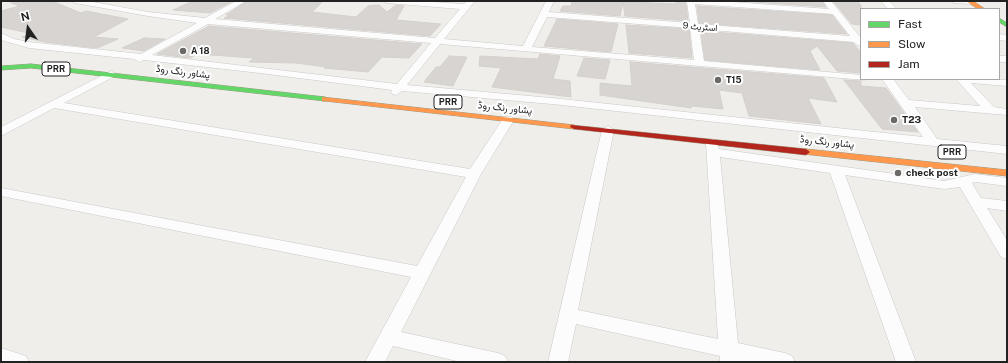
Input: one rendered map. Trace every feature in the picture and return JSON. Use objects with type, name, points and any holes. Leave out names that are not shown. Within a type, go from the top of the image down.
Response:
[{"type":"main road","points":[[970,2],[980,8]]},
{"type":"main road","name":"پشاور رنگ روڈ","points":[[1,68],[31,66],[111,74],[508,120],[551,121],[712,146],[904,162],[1007,173]]},
{"type":"main road","name":"پشاور رنگ روڈ","points":[[368,93],[469,104]]},
{"type":"main road","name":"پشاور رنگ روڈ","points":[[639,120],[1007,158]]},
{"type":"street","points":[[75,1],[148,14],[204,21],[860,78]]},
{"type":"street","points":[[137,64],[204,21],[242,1]]},
{"type":"street","points":[[387,1],[469,4]]},
{"type":"street","points":[[527,48],[550,1]]},
{"type":"street","points":[[687,1],[835,12]]},
{"type":"street","points":[[691,1],[699,63]]},
{"type":"street","points":[[827,1],[859,42]]},
{"type":"street","points":[[954,1],[970,2]]},
{"type":"street","points":[[391,96],[401,88],[469,4]]},
{"type":"street","name":"اسٹریٹ 9","points":[[544,14],[695,26],[859,42]]},
{"type":"street","points":[[846,25],[860,26]]},
{"type":"street","points":[[1,36],[11,41],[29,46],[137,64],[552,101],[1007,150]]},
{"type":"street","points":[[1,132],[111,74]]},
{"type":"street","points":[[885,80],[906,103],[933,142]]},
{"type":"street","points":[[963,80],[990,110]]},
{"type":"street","points":[[973,80],[1007,83]]},
{"type":"street","points":[[906,103],[1007,112]]},
{"type":"street","points":[[54,105],[474,174]]},
{"type":"street","points":[[375,362],[474,174],[508,120]]},
{"type":"street","points":[[558,362],[608,130]]},
{"type":"street","points":[[729,356],[712,146],[836,170],[944,185],[955,184],[975,178],[1007,182]]},
{"type":"street","points":[[836,170],[906,362]]},
{"type":"street","points":[[963,181],[1007,253]]},
{"type":"street","points":[[1,192],[422,273]]},
{"type":"street","points":[[976,202],[1007,206]]},
{"type":"street","points":[[568,315],[729,356],[785,362]]},
{"type":"street","points":[[388,337],[498,362]]},
{"type":"street","points":[[1,357],[19,362]]},
{"type":"building","points":[[12,1],[52,1],[81,13],[86,11],[128,19],[94,37],[118,39],[97,48],[45,42],[22,37],[33,34],[1,27],[1,11],[20,6],[11,3]]},
{"type":"building","points":[[193,1],[233,1],[210,13],[173,10]]},
{"type":"building","points":[[247,1],[323,1],[312,12],[356,17],[368,6],[379,5],[387,12],[396,5],[404,6],[396,20],[441,24],[430,36],[224,18],[231,15],[226,15]]},
{"type":"building","points":[[572,1],[606,1],[676,4],[676,1],[682,1],[686,4],[688,21],[625,16],[623,2],[620,16],[560,11],[563,6],[571,6]]},
{"type":"building","points":[[740,1],[822,1],[826,7]]},
{"type":"building","points":[[833,1],[857,1],[861,5],[860,25],[852,24]]},
{"type":"building","points":[[697,6],[832,15],[847,34],[699,23]]},
{"type":"building","points":[[557,19],[618,24],[611,52],[544,46]]},
{"type":"building","points":[[626,25],[689,29],[692,58],[629,53]]},
{"type":"building","points":[[209,26],[422,44],[409,58],[382,57],[368,72],[324,68],[326,67],[296,63],[249,62],[254,58],[197,54],[190,58],[157,54]]},
{"type":"building","points":[[701,31],[853,43],[860,52],[860,73],[837,71],[817,46],[810,51],[820,70],[705,60]]},
{"type":"building","points":[[144,38],[165,39],[144,51],[122,48]]},
{"type":"building","points":[[540,54],[560,56],[553,79],[570,81],[571,97],[492,87],[501,68],[479,66],[480,56],[538,59]]},
{"type":"building","points":[[449,56],[467,57],[453,86],[424,82],[436,67],[440,67]]},
{"type":"building","points":[[584,58],[610,60],[605,79],[577,76]]},
{"type":"building","points":[[630,62],[824,78],[837,102],[808,98],[821,124],[749,116],[742,93],[719,90],[723,109],[691,106],[691,108],[600,95],[600,83],[632,86]]},
{"type":"building","points":[[844,80],[861,81],[861,86],[886,88],[918,132],[882,129]]},
{"type":"traffic: fast","points":[[1000,21],[1007,25]]},
{"type":"traffic: fast","points":[[1,68],[31,66],[325,99]]},
{"type":"traffic: slow","points":[[969,1],[980,8]]},
{"type":"traffic: slow","points":[[325,99],[574,127]]},
{"type":"traffic: slow","points":[[806,152],[1007,173]]},
{"type":"traffic: jam","points":[[574,127],[806,152]]},
{"type":"place","name":"A 18","points":[[183,51]]},
{"type":"place","name":"T15","points":[[718,80]]},
{"type":"place","name":"T23","points":[[894,120]]},
{"type":"place","name":"check post","points":[[898,173]]}]
